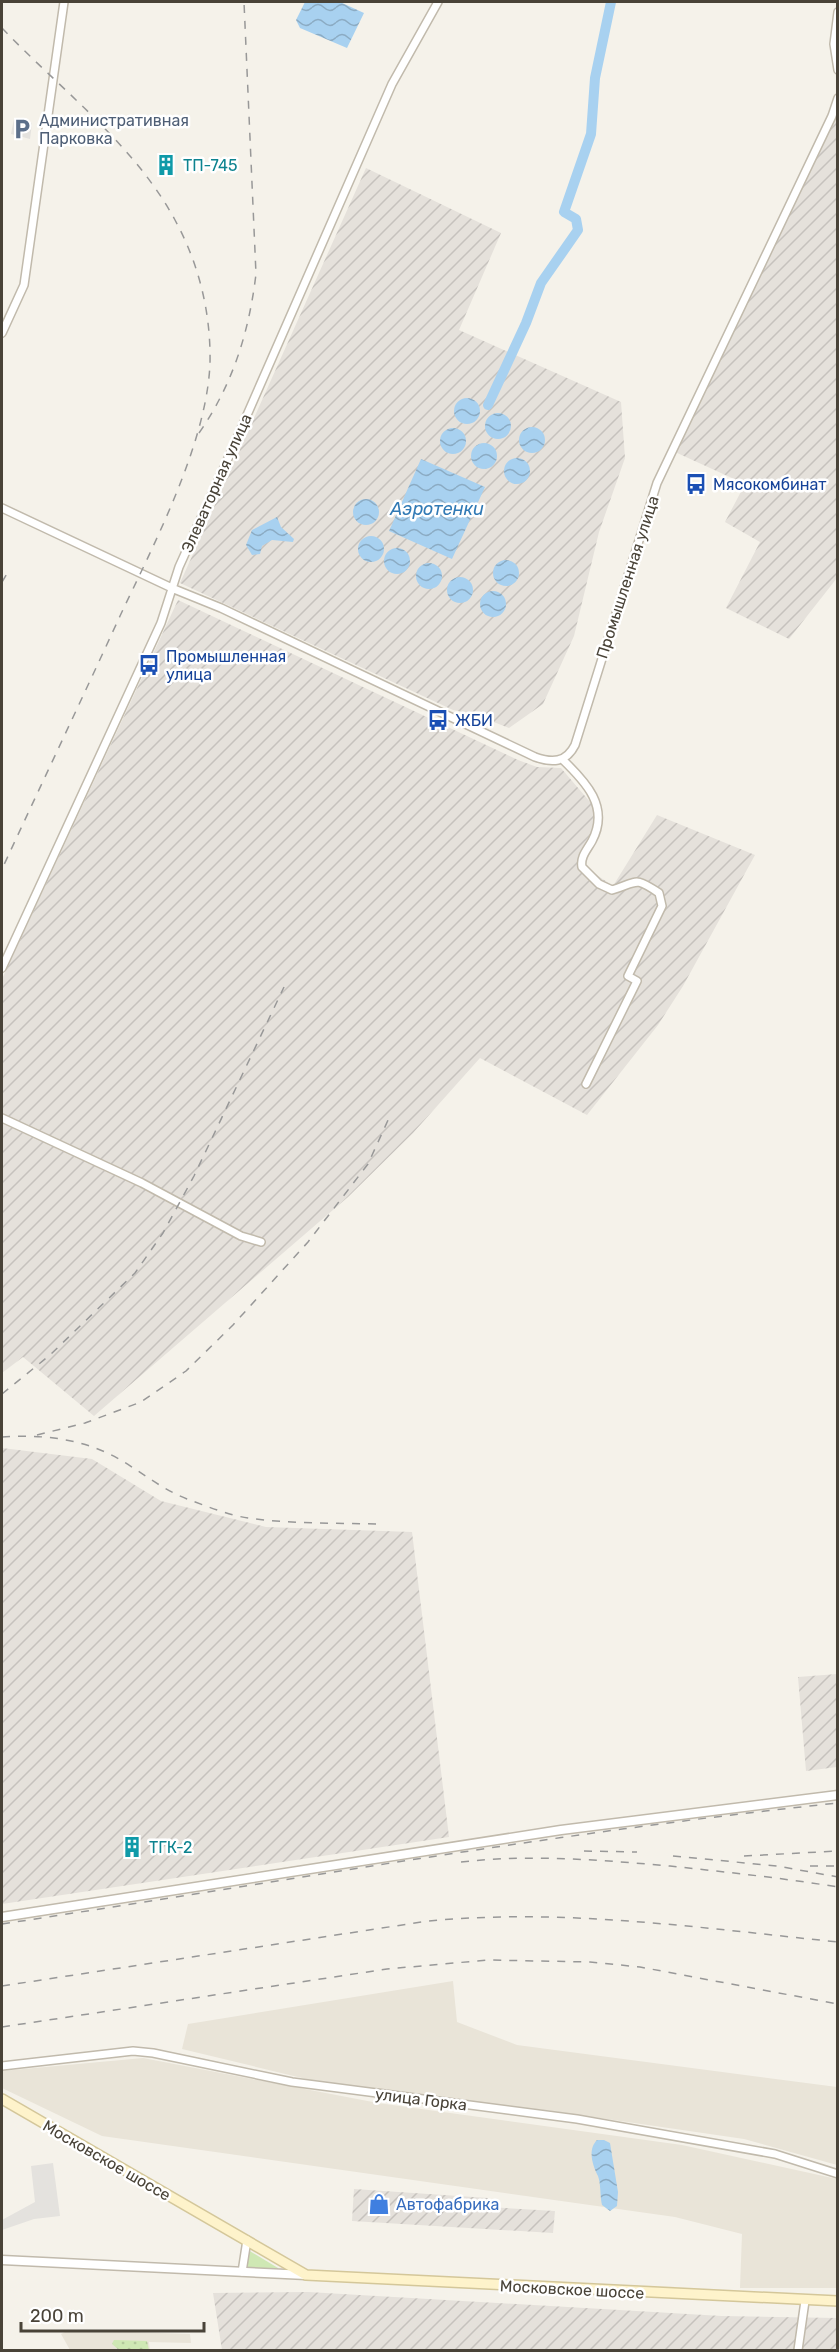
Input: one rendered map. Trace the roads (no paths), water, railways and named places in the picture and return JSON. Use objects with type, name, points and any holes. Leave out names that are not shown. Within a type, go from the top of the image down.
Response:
[{"type":"main road","name":"Московское шоссе","points":[[2,2098],[306,2275],[837,2301]]},
{"type":"street","points":[[2,333],[24,285],[64,2]]},
{"type":"street","name":"Элеваторная улица","points":[[2,968],[113,730],[174,589],[179,567],[203,509],[226,463],[392,84],[438,2]]},
{"type":"street","points":[[837,12],[834,44],[837,70]]},
{"type":"street","name":"Промышленная улица","points":[[562,759],[571,752],[575,745],[630,566],[668,456],[832,116],[837,98]]},
{"type":"street","points":[[2,508],[174,589],[221,608],[535,757],[551,761],[562,759],[595,799],[600,809],[599,822],[583,857],[582,867],[599,884],[612,890],[630,881],[643,883],[659,893],[662,906],[628,976],[637,981],[586,1084]]},
{"type":"street","points":[[2,1118],[142,1183],[210,1221],[261,1242]]},
{"type":"street","points":[[2,1917],[561,1830],[837,1794]]},
{"type":"street","name":"улица Горка","points":[[2,2066],[133,2051],[153,2053],[292,2082],[577,2119],[775,2154],[837,2174]]},
{"type":"street","points":[[242,2272],[246,2240]]},
{"type":"street","name":"Московское шоссе","points":[[2,2260],[306,2275]]},
{"type":"street","points":[[798,2350],[805,2301]]},
{"type":"water","points":[[305,2],[340,2],[364,13],[347,48],[300,28],[296,20]]},
{"type":"water","points":[[467,398],[476,402],[480,411],[476,420],[467,424],[458,420],[454,411],[458,402]]},
{"type":"water","points":[[498,413],[507,417],[511,426],[507,435],[498,439],[489,435],[485,426],[489,417]]},
{"type":"water","points":[[532,427],[541,431],[545,440],[541,449],[532,453],[523,449],[519,440],[523,431]]},
{"type":"water","points":[[453,428],[462,432],[466,441],[462,450],[453,454],[444,450],[440,441],[444,432]]},
{"type":"water","points":[[484,443],[493,447],[497,456],[493,465],[484,469],[475,465],[471,456],[475,447]]},
{"type":"water","points":[[517,458],[526,462],[530,471],[526,480],[517,484],[508,480],[504,471],[508,462]]},
{"type":"water","name":"Аэротенки","points":[[421,459],[485,487],[452,559],[389,531]]},
{"type":"water","points":[[366,499],[375,503],[379,512],[375,521],[366,525],[357,521],[353,512],[357,503]]},
{"type":"water","points":[[277,517],[281,527],[294,539],[293,542],[272,540],[262,546],[260,554],[252,555],[246,545],[252,530]]},
{"type":"water","points":[[371,536],[380,540],[384,549],[380,558],[371,562],[362,558],[358,549],[362,540]]},
{"type":"water","points":[[397,548],[406,552],[410,561],[406,570],[397,574],[388,570],[384,561],[388,552]]},
{"type":"water","points":[[506,560],[515,564],[519,573],[515,582],[506,586],[497,582],[493,573],[497,564]]},
{"type":"water","points":[[429,563],[438,567],[442,576],[438,585],[429,589],[420,585],[416,576],[420,567]]},
{"type":"water","points":[[460,577],[469,581],[473,590],[469,599],[460,603],[451,599],[447,590],[451,581]]},
{"type":"water","points":[[493,591],[502,595],[506,604],[502,613],[493,617],[484,613],[480,604],[484,595]]},
{"type":"water","points":[[597,2140],[610,2143],[618,2192],[617,2206],[610,2211],[602,2205],[599,2179],[592,2158],[592,2148]]},
{"type":"waterway","points":[[488,405],[526,323],[541,283],[578,230],[576,219],[564,212],[591,134],[595,78],[611,2]]},
{"type":"railway","points":[[199,433],[221,396],[238,357],[249,316],[256,274],[244,2]]},
{"type":"railway","points":[[2,28],[118,142],[158,192],[175,220],[197,271],[206,307],[210,344],[207,394],[189,459],[177,492],[2,869]]},
{"type":"railway","points":[[2,582],[8,572]]},
{"type":"railway","points":[[2,1394],[50,1355],[135,1273],[163,1233],[194,1176],[284,987]]},
{"type":"railway","points":[[37,1435],[85,1423],[141,1402],[186,1371],[233,1325],[308,1242],[368,1164],[389,1118]]},
{"type":"railway","points":[[2,1437],[34,1436],[65,1440],[95,1448],[124,1462],[162,1487],[240,1517],[297,1522],[380,1524]]},
{"type":"railway","points":[[2,1924],[524,1843],[838,1803]]},
{"type":"railway","points":[[584,1851],[637,1852]]},
{"type":"railway","points":[[744,1856],[838,1851]]},
{"type":"railway","points":[[673,1856],[777,1866],[838,1877]]},
{"type":"railway","points":[[461,1862],[513,1858],[592,1860],[670,1866],[838,1887]]},
{"type":"railway","points":[[810,1866],[838,1866]]},
{"type":"railway","points":[[2,1986],[428,1921],[479,1918],[531,1917],[633,1921],[838,1942]]},
{"type":"railway","points":[[2,2027],[387,1969],[488,1960],[590,1962],[640,1967],[838,2004]]},
{"type":"place","name":"Административная Парковка","points":[[22,129]]},
{"type":"place","name":"ТП-745","points":[[166,165]]},
{"type":"place","name":"Мясокомбинат","points":[[696,484]]},
{"type":"place","name":"Промышленная улица","points":[[149,665]]},
{"type":"place","name":"ЖБИ","points":[[438,720]]},
{"type":"place","name":"ТГК-2","points":[[132,1847]]},
{"type":"place","name":"Автофабрика","points":[[379,2204]]}]
